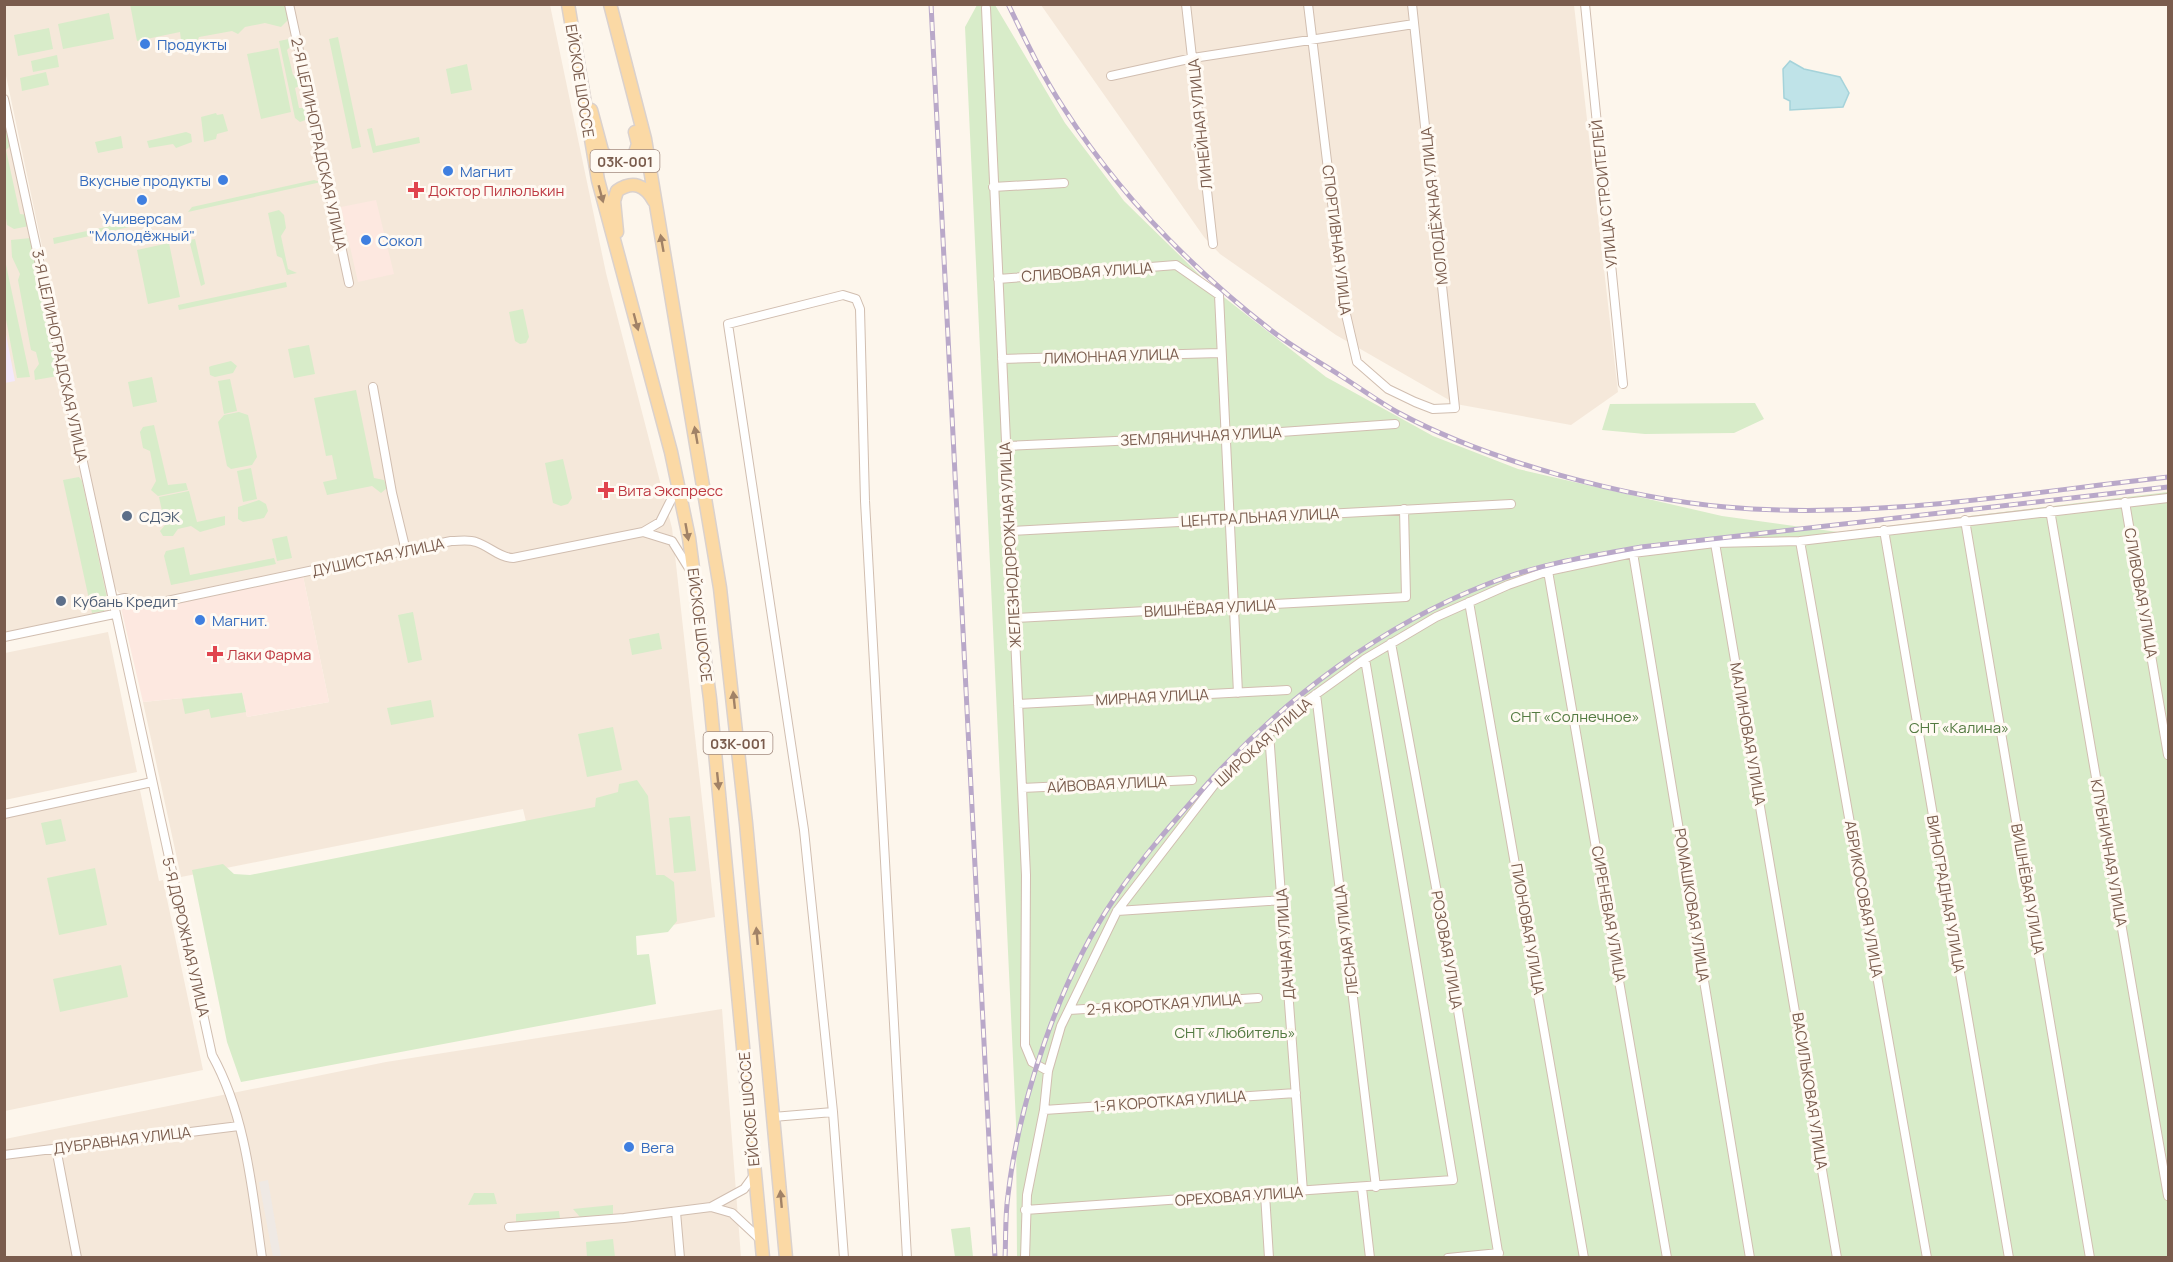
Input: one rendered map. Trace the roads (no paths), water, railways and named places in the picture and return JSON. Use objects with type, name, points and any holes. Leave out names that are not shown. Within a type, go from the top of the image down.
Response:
[{"type":"main road","name":"ЕЙСКОЕ ШОССЕ","points":[[568,4],[595,170],[679,485],[694,577],[710,699],[763,1257]]},
{"type":"main road","name":"ЕЙСКОЕ ШОССЕ","points":[[610,4],[645,139],[720,588],[746,823],[786,1257]]},
{"type":"main road","name":"03К-001","points":[[576,54],[602,151],[608,159],[615,162],[628,160],[634,156],[638,144],[619,40]]},
{"type":"main road","name":"03К-001","points":[[620,266],[614,201],[617,191],[630,184],[638,184],[649,193],[656,204]]},
{"type":"street","name":"2-Я ЦЕЛИНОГРАДСКАЯ УЛИЦА","points":[[289,4],[349,283]]},
{"type":"street","name":"ЛИНЕЙНАЯ УЛИЦА","points":[[1186,4],[1213,244]]},
{"type":"street","name":"СПОРТИВНАЯ УЛИЦА","points":[[1308,4],[1345,310],[1357,362],[1388,389],[1415,402],[1433,409],[1455,408]]},
{"type":"street","name":"МОЛОДЁЖНАЯ УЛИЦА","points":[[1412,4],[1455,408]]},
{"type":"street","name":"УЛИЦА СТРОИТЕЛЕЙ","points":[[1585,4],[1623,384]]},
{"type":"street","name":"ЖЕЛЕЗНОДОРОЖНАЯ УЛИЦА","points":[[986,8],[1026,875],[1025,1045],[1032,1062],[1048,1071]]},
{"type":"street","points":[[1111,76],[1193,58],[1414,24]]},
{"type":"street","name":"3-Я ЦЕЛИНОГРАДСКАЯ УЛИЦА","points":[[4,99],[114,614]]},
{"type":"street","points":[[993,187],[1064,183]]},
{"type":"street","name":"СЛИВОВАЯ УЛИЦА","points":[[998,279],[1176,265],[1219,295],[1220,353]]},
{"type":"street","points":[[843,1257],[833,1112],[804,830],[728,324],[843,295],[856,299],[860,309],[865,501],[907,1257]]},
{"type":"street","points":[[1220,353],[1238,693]]},
{"type":"street","name":"ЛИМОННАЯ УЛИЦА","points":[[1002,359],[1220,353]]},
{"type":"street","points":[[373,387],[406,551]]},
{"type":"street","name":"ЗЕМЛЯНИЧНАЯ УЛИЦА","points":[[1006,446],[1225,436],[1395,424]]},
{"type":"street","points":[[643,532],[660,522],[679,485]]},
{"type":"street","name":"ШИРОКАЯ УЛИЦА","points":[[1024,1257],[1025,1210],[1044,1110],[1048,1071],[1061,1026],[1070,1010],[1090,960],[1117,911],[1214,785],[1269,733],[1316,694],[1365,659],[1469,602],[1548,571],[1633,553],[1715,543],[1800,541],[2050,510],[2169,498]]},
{"type":"street","name":"СЛИВОВАЯ УЛИЦА","points":[[2125,502],[2169,755]]},
{"type":"street","name":"ЦЕНТРАЛЬНАЯ УЛИЦА","points":[[1010,531],[1511,504]]},
{"type":"street","name":"ВИШНЁВАЯ УЛИЦА","points":[[1014,618],[1406,597],[1404,509]]},
{"type":"street","name":"КЛУБНИЧНАЯ УЛИЦА","points":[[2050,510],[2169,1196]]},
{"type":"street","name":"ВИШНЁВАЯ УЛИЦА","points":[[1965,520],[2090,1257]]},
{"type":"street","name":"ВИНОГРАДНАЯ УЛИЦА","points":[[1884,530],[2009,1257]]},
{"type":"street","points":[[643,532],[672,541],[694,577]]},
{"type":"street","name":"ДУШИСТАЯ УЛИЦА","points":[[111,601],[125,598],[143,604],[167,601],[468,540],[513,558],[643,532]]},
{"type":"street","name":"АБРИКОСОВАЯ УЛИЦА","points":[[1800,541],[1927,1257]]},
{"type":"street","name":"МАЛИНОВАЯ УЛИЦА","points":[[1715,543],[1782,925]]},
{"type":"street","name":"РОМАШКОВАЯ УЛИЦА","points":[[1633,553],[1750,1257]]},
{"type":"street","name":"СИРЕНЕВАЯ УЛИЦА","points":[[1548,571],[1667,1257]]},
{"type":"street","name":"ПИОНОВАЯ УЛИЦА","points":[[1469,602],[1584,1257]]},
{"type":"street","points":[[4,637],[114,614]]},
{"type":"street","name":"5-Я ДОРОЖНАЯ УЛИЦА","points":[[114,614],[212,1055],[229,1085],[239,1126],[262,1257]]},
{"type":"street","name":"РОЗОВАЯ УЛИЦА","points":[[1391,643],[1452,974],[1499,1255]]},
{"type":"street","name":"ОРЕХОВАЯ УЛИЦА","points":[[1025,1210],[1453,1180],[1365,659]]},
{"type":"street","name":"МИРНАЯ УЛИЦА","points":[[1018,704],[1287,690]]},
{"type":"street","name":"ЛЕСНАЯ УЛИЦА","points":[[1316,694],[1376,1187]]},
{"type":"street","name":"ДАЧНАЯ УЛИЦА","points":[[1269,733],[1303,1192]]},
{"type":"street","name":"АЙВОВАЯ УЛИЦА","points":[[1022,788],[1192,780]]},
{"type":"street","points":[[4,814],[152,782]]},
{"type":"street","points":[[1117,911],[1282,900]]},
{"type":"street","name":"ВАСИЛЬКОВАЯ УЛИЦА","points":[[1782,925],[1837,1257]]},
{"type":"street","name":"2-Я КОРОТКАЯ УЛИЦА","points":[[1070,1010],[1258,998]]},
{"type":"street","name":"1-Я КОРОТКАЯ УЛИЦА","points":[[1044,1110],[1296,1093]]},
{"type":"street","points":[[773,1117],[833,1112]]},
{"type":"street","name":"ДУБРАВНАЯ УЛИЦА","points":[[4,1155],[239,1126]]},
{"type":"street","points":[[56,1148],[77,1257]]},
{"type":"street","points":[[509,1227],[711,1207],[744,1189],[755,1173]]},
{"type":"street","points":[[1362,1188],[1370,1257]]},
{"type":"street","points":[[1265,1194],[1269,1257]]},
{"type":"street","points":[[711,1207],[732,1213],[761,1240]]},
{"type":"street","points":[[676,1212],[680,1257]]},
{"type":"street","points":[[1448,1257],[1499,1255]]},
{"type":"water","points":[[1790,61],[1804,69],[1840,77],[1849,93],[1843,107],[1790,110],[1790,101],[1784,98],[1783,69]]},
{"type":"railway","points":[[931,4],[995,1258]]},
{"type":"railway","points":[[1008,4],[1048,82],[1084,139],[1132,199],[1185,256],[1242,307],[1289,343],[1399,413],[1473,447],[1558,475],[1645,495],[1726,507],[1781,510],[1837,510],[1947,503],[2168,477]]},
{"type":"railway","points":[[1005,1258],[1007,1203],[1013,1159],[1032,1081],[1060,1003],[1094,931],[1147,854],[1196,796],[1239,751],[1303,693],[1374,642],[1450,600],[1490,583],[1584,557],[1641,547],[2168,487]]},
{"type":"place","name":"Продукты","points":[[145,44]]},
{"type":"place","name":"Магнит","points":[[448,171]]},
{"type":"place","name":"Вкусные продукты","points":[[223,180]]},
{"type":"place","name":"Доктор Пилюлькин","points":[[416,190]]},
{"type":"place","name":"Универсам \"Молодёжный\"","points":[[142,200]]},
{"type":"place","name":"Сокол","points":[[366,240]]},
{"type":"place","name":"Вита Экспресс","points":[[606,490]]},
{"type":"place","name":"СДЭК","points":[[127,516]]},
{"type":"place","name":"Кубань Кредит","points":[[61,601]]},
{"type":"place","name":"Магнит.","points":[[200,620]]},
{"type":"place","name":"Лаки Фарма","points":[[215,654]]},
{"type":"place","name":"Вега","points":[[629,1147]]},
{"type":"park label","name":"СНТ «Солнечное»","points":[[1575,716]]},
{"type":"park label","name":"СНТ «Калина»","points":[[1959,727]]},
{"type":"park label","name":"СНТ «Любитель»","points":[[1235,1032]]}]
